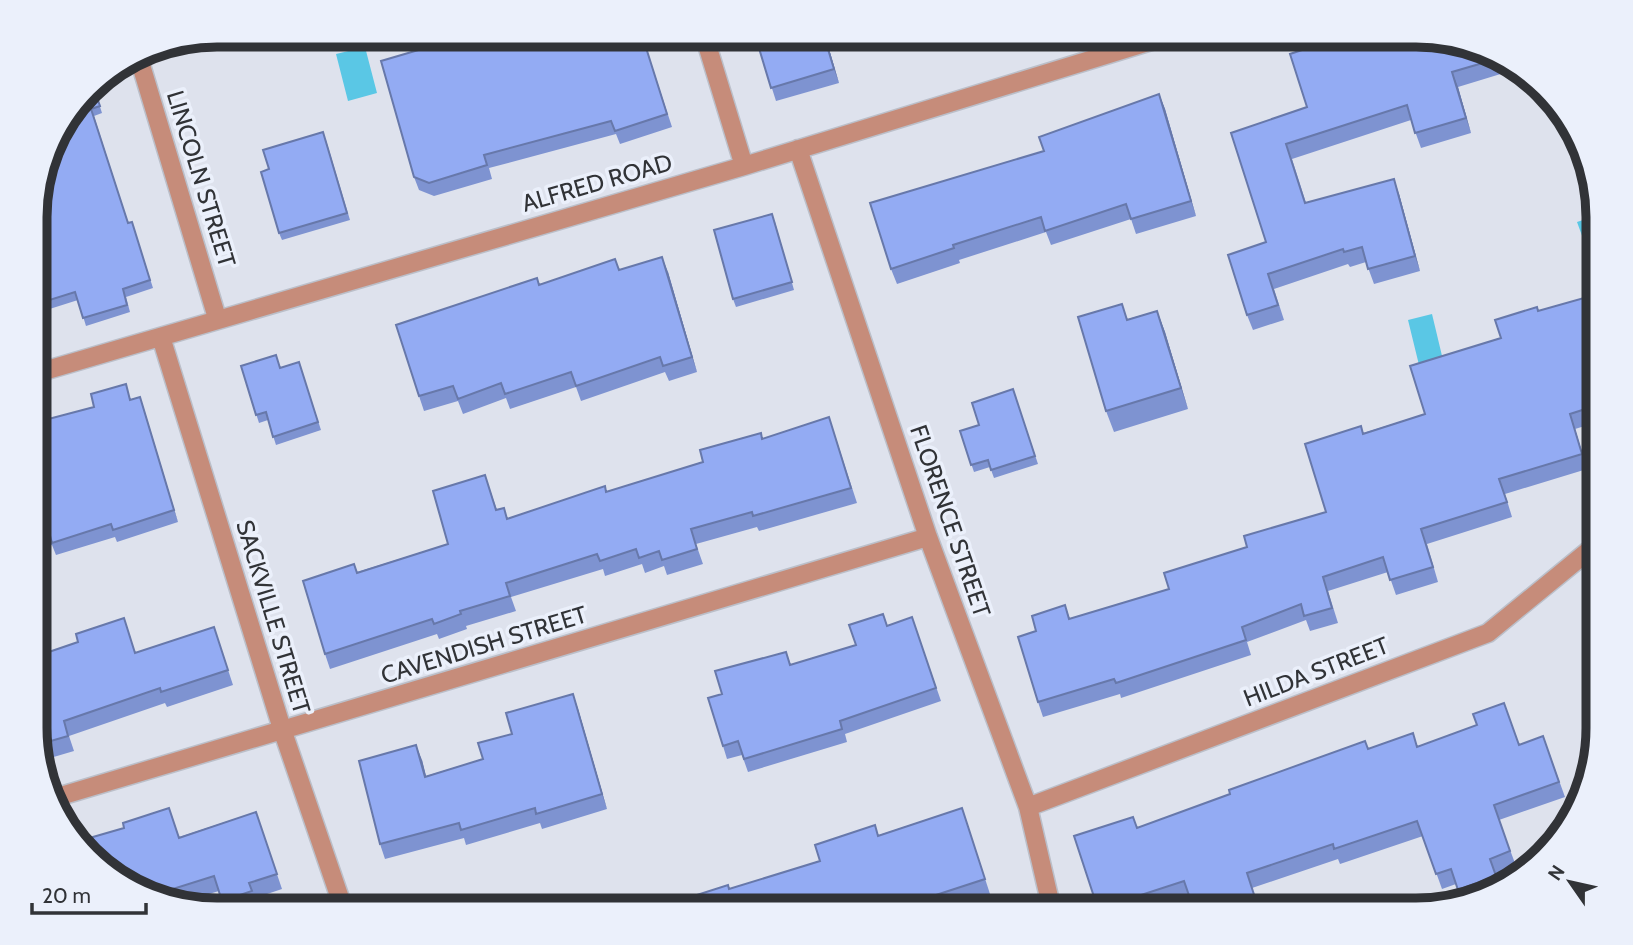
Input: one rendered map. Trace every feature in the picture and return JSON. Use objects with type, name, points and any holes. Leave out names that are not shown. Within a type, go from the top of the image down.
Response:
[{"type":"street","points":[[708,47],[744,166]]},
{"type":"street","name":"ALFRED ROAD","points":[[47,370],[217,318],[744,166],[1132,47]]},
{"type":"street","name":"LINCOLN STREET","points":[[141,65],[217,318]]},
{"type":"street","name":"FLORENCE STREET","points":[[798,149],[928,537],[1028,807],[1049,897]]},
{"type":"street","name":"SACKVILLE STREET","points":[[161,337],[283,732],[340,898]]},
{"type":"street","name":"CAVENDISH STREET","points":[[62,796],[283,732],[928,537]]},
{"type":"street","name":"HILDA STREET","points":[[1028,807],[1488,633],[1585,554]]},
{"type":"water","points":[[365,47],[377,93],[348,101],[336,54]]},
{"type":"water","points":[[1585,219],[1585,244],[1577,222]]},
{"type":"water","points":[[1432,314],[1443,360],[1419,365],[1408,320]]},
{"type":"building","points":[[429,47],[646,47],[667,114],[615,131],[611,121],[484,155],[487,165],[429,183],[414,177],[381,61]]},
{"type":"building","points":[[759,47],[827,47],[834,69],[771,88]]},
{"type":"building","points":[[1311,47],[1416,47],[1460,53],[1485,62],[1452,72],[1466,118],[1415,133],[1407,105],[1286,144],[1305,203],[1394,179],[1415,256],[1368,269],[1362,247],[1344,252],[1343,249],[1268,274],[1278,305],[1247,315],[1228,255],[1266,242],[1231,133],[1307,107],[1290,54]]},
{"type":"building","points":[[1159,94],[1191,201],[1131,219],[1126,204],[1045,231],[1041,217],[953,245],[954,248],[891,269],[870,203],[1044,151],[1039,137]]},
{"type":"building","points":[[97,97],[100,106],[91,109],[128,223],[132,222],[150,280],[123,289],[127,305],[83,318],[75,292],[47,301],[49,195],[60,152],[82,114]]},
{"type":"building","points":[[323,132],[347,213],[279,233],[261,172],[269,169],[263,150]]},
{"type":"building","points":[[772,214],[792,282],[733,299],[714,230]]},
{"type":"building","points":[[662,257],[692,357],[663,366],[660,357],[576,386],[571,372],[505,394],[501,383],[458,399],[453,386],[419,396],[396,325],[537,278],[539,285],[615,259],[619,270]]},
{"type":"building","points":[[1585,298],[1585,409],[1570,414],[1582,454],[1499,479],[1507,502],[1421,529],[1433,567],[1390,580],[1383,557],[1323,577],[1332,608],[1304,616],[1301,604],[1242,627],[1246,640],[1116,683],[1114,679],[1038,702],[1018,637],[1036,631],[1032,616],[1065,605],[1069,619],[1169,589],[1164,573],[1247,547],[1244,536],[1326,512],[1305,444],[1361,426],[1363,434],[1425,414],[1410,366],[1501,338],[1495,320],[1537,307],[1538,311]]},
{"type":"building","points":[[1122,304],[1127,320],[1157,311],[1181,388],[1106,411],[1078,317]]},
{"type":"building","points":[[276,355],[280,368],[299,362],[318,422],[273,437],[266,412],[256,415],[241,366]]},
{"type":"building","points":[[126,384],[130,400],[140,397],[174,510],[113,530],[111,524],[52,543],[47,533],[47,419],[94,407],[91,394]]},
{"type":"building","points":[[1013,389],[1035,456],[991,470],[988,460],[971,465],[960,431],[979,425],[972,403]]},
{"type":"building","points":[[829,417],[851,488],[753,516],[752,512],[691,529],[697,549],[662,560],[659,551],[639,558],[636,549],[600,561],[597,554],[506,583],[510,596],[460,611],[461,614],[434,624],[432,619],[325,654],[303,581],[354,564],[357,573],[448,544],[433,491],[485,475],[496,510],[504,508],[507,519],[605,486],[606,492],[703,462],[700,450],[761,433],[762,439]]},
{"type":"building","points":[[883,614],[887,626],[912,617],[936,688],[840,721],[842,729],[744,759],[738,741],[723,746],[708,698],[722,694],[715,671],[786,652],[790,665],[856,645],[849,625]]},
{"type":"building","points":[[124,618],[135,653],[214,627],[228,670],[161,692],[160,688],[64,721],[68,736],[48,742],[47,653],[78,642],[76,634]]},
{"type":"building","points":[[573,694],[602,794],[536,814],[535,808],[461,830],[459,823],[380,844],[359,761],[416,745],[425,777],[483,759],[478,743],[512,734],[506,713]]},
{"type":"building","points":[[1504,703],[1519,745],[1543,736],[1559,782],[1494,805],[1510,851],[1490,859],[1496,876],[1458,890],[1451,869],[1436,874],[1417,821],[1334,849],[1333,844],[1247,873],[1255,897],[1190,897],[1184,881],[1134,897],[1094,897],[1074,836],[1133,817],[1137,828],[1230,794],[1229,790],[1365,741],[1368,749],[1413,733],[1417,747],[1477,725],[1473,714]]},
{"type":"building","points":[[169,808],[179,838],[256,812],[277,874],[249,883],[252,891],[231,898],[221,898],[214,876],[168,890],[132,875],[114,863],[88,838],[124,828],[123,823]]},
{"type":"building","points":[[962,808],[985,879],[929,897],[689,898],[728,885],[729,889],[820,861],[815,845],[875,825],[878,836]]}]
